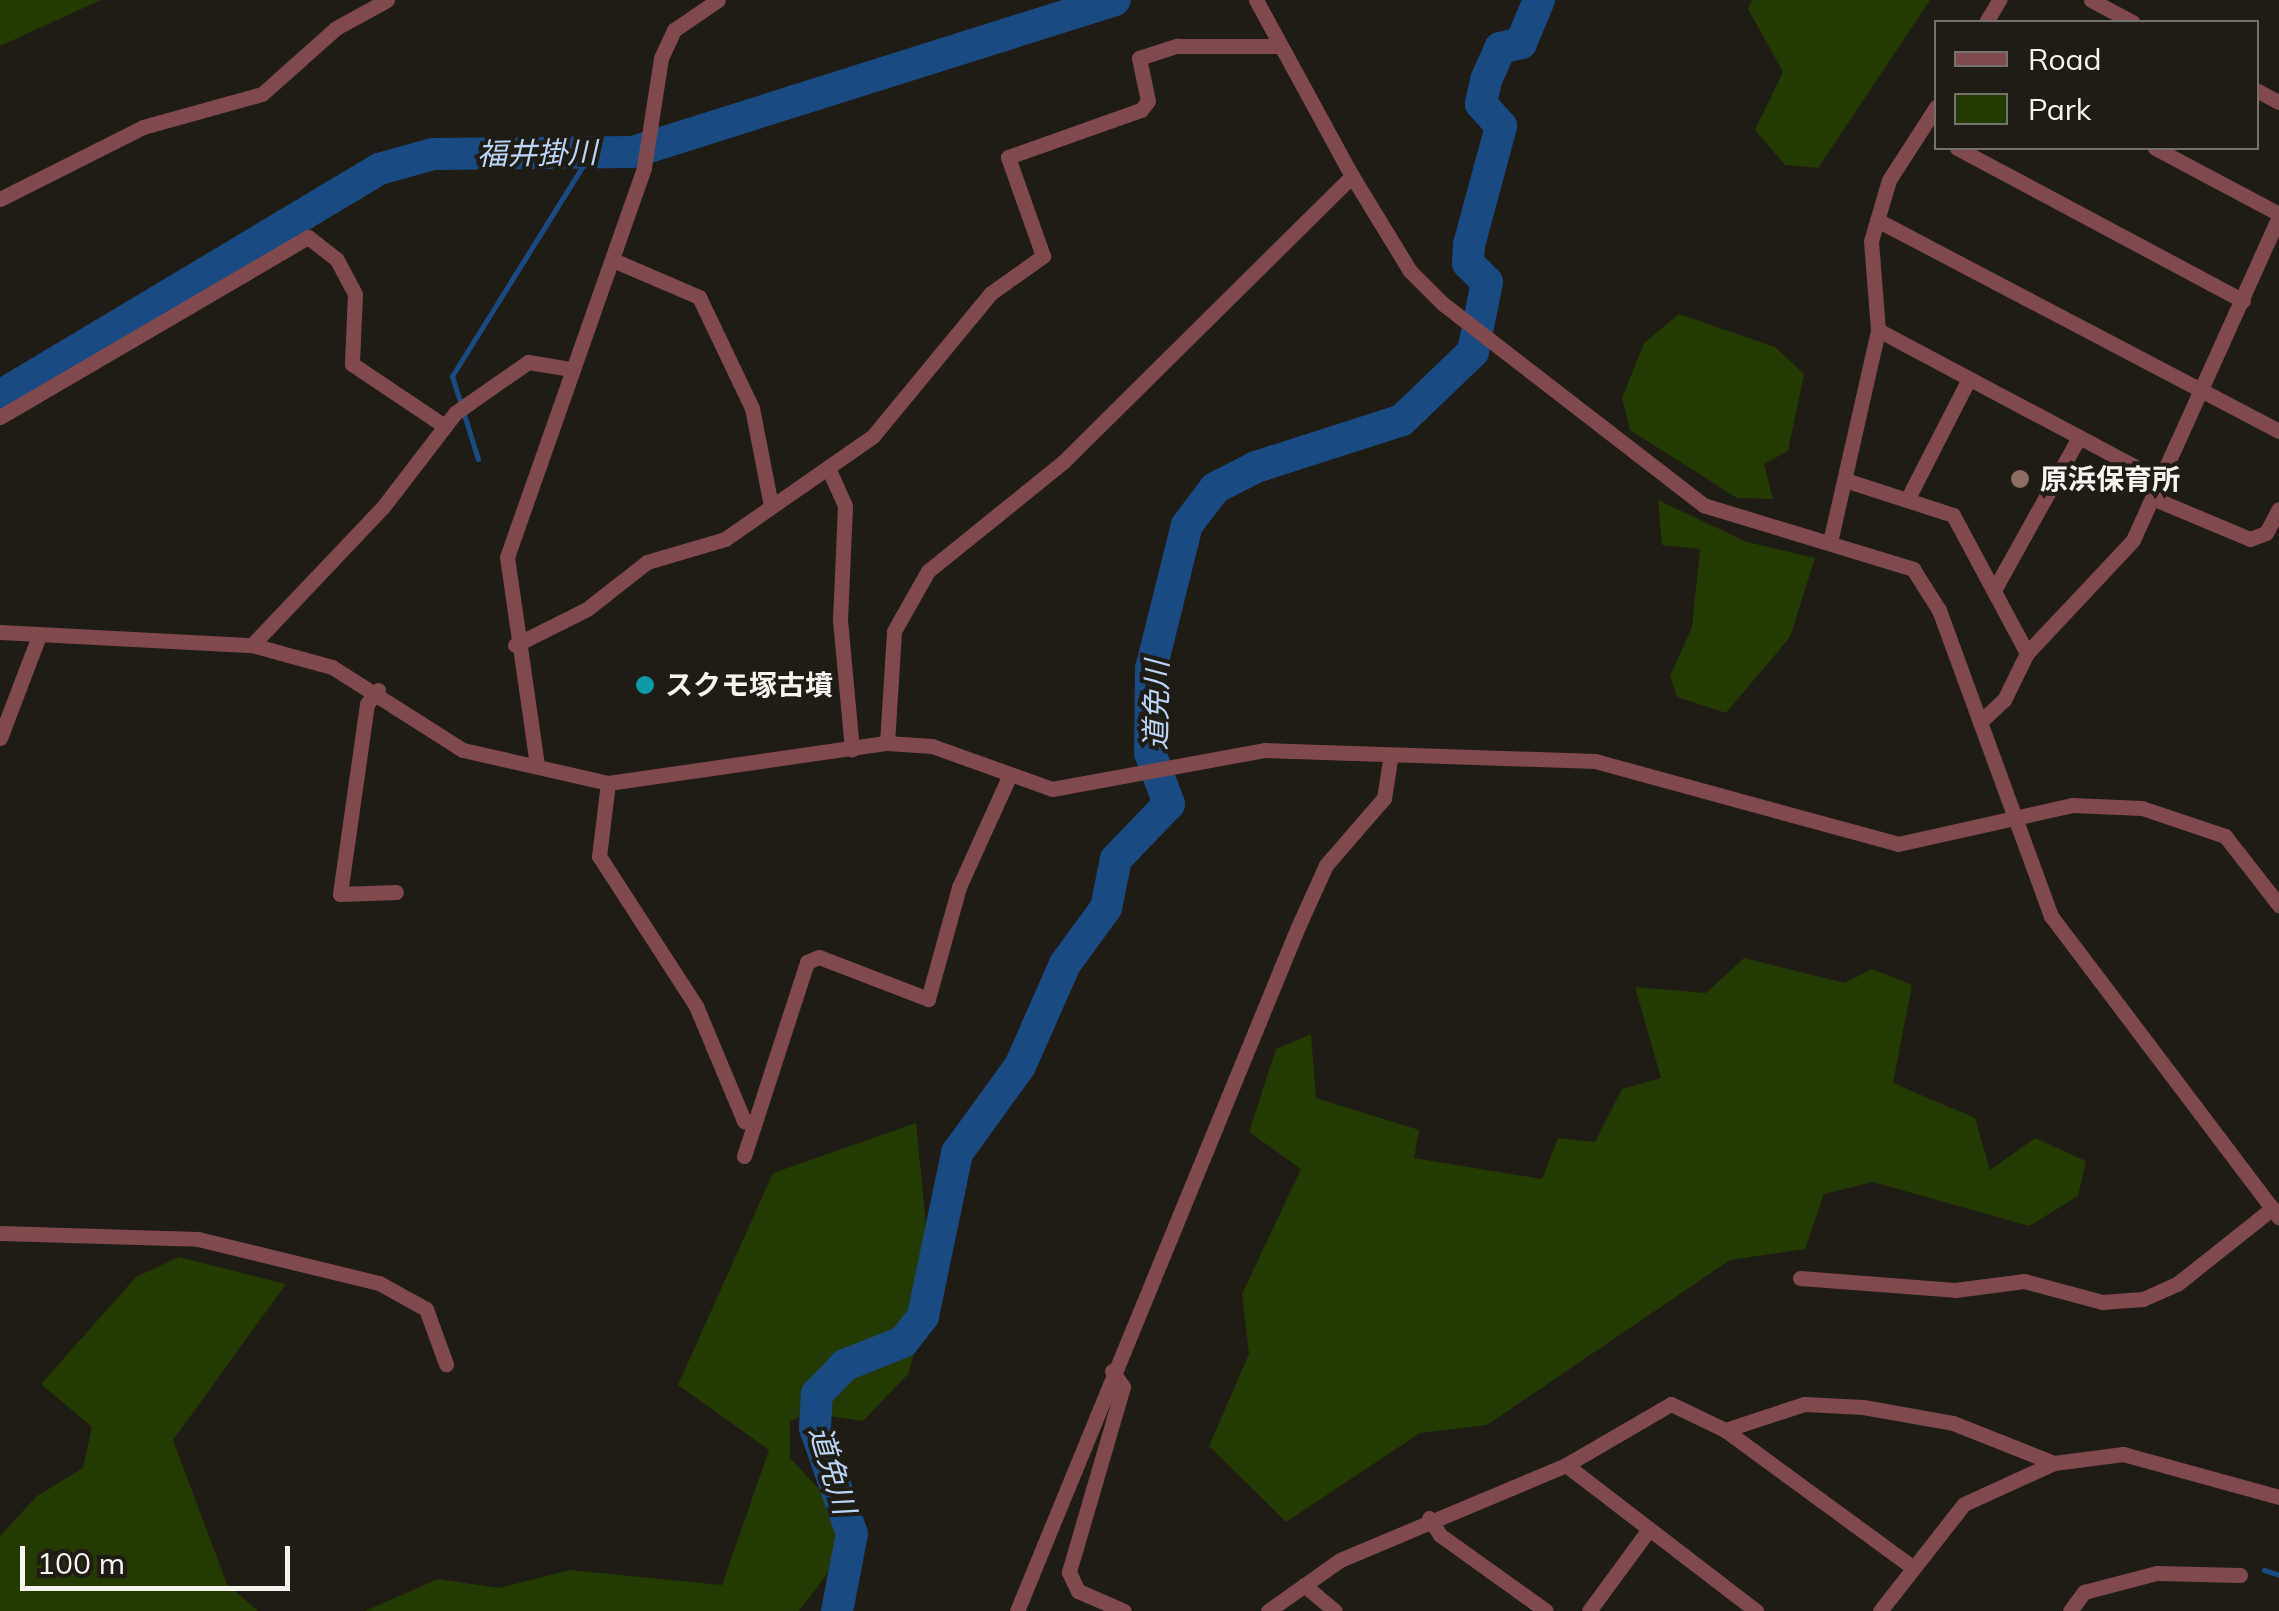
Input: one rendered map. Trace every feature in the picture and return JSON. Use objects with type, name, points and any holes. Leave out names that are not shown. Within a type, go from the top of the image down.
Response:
[{"type":"street","points":[[0,199],[142,128],[262,94],[336,28],[387,0]]},
{"type":"street","points":[[537,764],[515,645],[508,557],[644,168],[661,58],[674,30],[718,0]]},
{"type":"street","points":[[1256,0],[1352,176],[1432,292],[1632,456],[1746,524],[1830,542],[1914,569],[1939,610],[2051,916],[2081,963],[2276,1212],[2177,1284],[2143,1299],[2102,1302],[2024,1282],[1955,1290],[1800,1278]]},
{"type":"street","points":[[2091,0],[2128,20]]},
{"type":"street","points":[[515,645],[587,609],[647,562],[725,539],[770,502],[830,472],[917,388],[991,293],[1043,256],[1008,157],[1141,110],[1148,100],[1138,58],[1176,46],[1280,46]]},
{"type":"street","points":[[1830,542],[1878,330],[1877,220],[1930,133]]},
{"type":"street","points":[[1961,150],[2242,301]]},
{"type":"street","points":[[1980,722],[2004,700],[2027,653],[2116,566],[2202,392],[2279,215],[2159,150]]},
{"type":"street","points":[[887,743],[894,631],[928,571],[1063,462],[1352,176]]},
{"type":"street","points":[[1877,220],[2279,431]]},
{"type":"street","points":[[0,417],[308,237],[337,260],[355,294],[352,364],[443,426]]},
{"type":"street","points":[[614,260],[699,296],[752,408],[770,502]]},
{"type":"street","points":[[1878,330],[2160,480]]},
{"type":"street","points":[[252,645],[383,507],[443,426],[528,362],[571,369]]},
{"type":"street","points":[[1908,496],[1969,378]]},
{"type":"street","points":[[1994,590],[2078,437]]},
{"type":"street","points":[[830,472],[845,506],[840,620],[852,748]]},
{"type":"street","points":[[1845,480],[1908,496],[1954,515],[2027,653]]},
{"type":"street","points":[[2152,498],[2250,539],[2266,534],[2279,509]]},
{"type":"street","points":[[0,632],[252,645],[378,690],[463,750],[608,782],[887,743],[932,746],[1008,779],[1075,790],[1264,750],[1390,759],[1595,761],[1898,844],[2072,805],[2194,819],[2225,836],[2279,905]]},
{"type":"street","points":[[0,738],[39,636]]},
{"type":"street","points":[[378,690],[367,704],[340,894],[396,892]]},
{"type":"street","points":[[1017,1611],[1112,1371],[1326,865],[1369,826],[1390,759]]},
{"type":"street","points":[[744,1156],[807,962],[819,958],[928,998],[959,886],[1008,779]]},
{"type":"street","points":[[608,782],[599,856],[696,1006],[744,1122],[755,1123]]},
{"type":"street","points":[[0,1233],[198,1238],[379,1283],[426,1309],[446,1364]]},
{"type":"street","points":[[1112,1371],[1123,1387],[1069,1572],[1078,1591],[1124,1611]]},
{"type":"street","points":[[1268,1611],[1304,1585],[1429,1518],[1566,1464],[1671,1404],[1725,1430],[1911,1566]]},
{"type":"street","points":[[1725,1430],[1804,1404],[1863,1406],[2010,1440],[2054,1463]]},
{"type":"street","points":[[1880,1611],[1911,1566],[1964,1504],[2054,1463],[2124,1454],[2279,1497]]},
{"type":"street","points":[[1566,1464],[1647,1532],[1756,1611]]},
{"type":"street","points":[[1429,1518],[1440,1535],[1546,1611]]},
{"type":"street","points":[[1589,1611],[1647,1532]]},
{"type":"street","points":[[2070,1611],[2084,1592],[2156,1573],[2240,1575]]},
{"type":"street","points":[[1304,1585],[1335,1611]]},
{"type":"green space","points":[[0,0],[101,0],[0,46]]},
{"type":"green space","points":[[1752,0],[1930,0],[1818,168],[1785,165],[1755,130],[1783,72],[1748,9]]},
{"type":"green space","points":[[1679,314],[1775,347],[1804,374],[1788,451],[1764,464],[1773,499],[1737,498],[1630,430],[1622,398],[1644,343]]},
{"type":"green space","points":[[1658,500],[1747,542],[1815,558],[1790,637],[1726,713],[1677,697],[1670,676],[1692,627],[1700,549],[1662,545]]},
{"type":"green space","points":[[1744,958],[1845,983],[1872,969],[1912,985],[1893,1083],[1975,1118],[1990,1170],[2035,1138],[2086,1161],[2078,1196],[2029,1226],[1873,1182],[1824,1194],[1805,1249],[1730,1260],[1487,1425],[1420,1433],[1286,1522],[1209,1446],[1249,1354],[1242,1294],[1301,1169],[1249,1132],[1276,1049],[1311,1034],[1316,1098],[1419,1130],[1414,1158],[1542,1179],[1558,1138],[1595,1142],[1622,1089],[1661,1078],[1635,987],[1706,993]]},
{"type":"green space","points":[[916,1123],[931,1274],[909,1373],[863,1421],[809,1413],[790,1421],[790,1458],[832,1503],[837,1561],[799,1611],[365,1611],[438,1579],[499,1588],[570,1570],[722,1585],[769,1450],[678,1385],[773,1173]]},
{"type":"green space","points":[[179,1257],[286,1284],[173,1440],[227,1584],[258,1611],[0,1611],[0,1536],[37,1496],[83,1468],[92,1427],[41,1384],[136,1277]]},
{"type":"waterway","name":"福井掛川","points":[[0,396],[379,169],[433,154],[633,152],[1115,0]]},
{"type":"waterway","name":"道免川","points":[[837,1611],[852,1534],[815,1428],[817,1394],[845,1365],[903,1342],[923,1316],[957,1153],[1020,1066],[1065,964],[1106,908],[1116,859],[1169,804],[1150,753],[1151,669],[1187,525],[1215,488],[1256,467],[1402,420],[1473,352],[1487,282],[1468,263],[1469,245],[1501,126],[1481,104],[1500,48],[1521,43],[1539,0]]},
{"type":"waterway","points":[[478,459],[452,376],[589,156]]},
{"type":"waterway","points":[[2264,1570],[2279,1575]]},
{"type":"place","name":"原浜保育所","points":[[2020,479]]},
{"type":"place","name":"スクモ塚古墳","points":[[645,685]]}]
